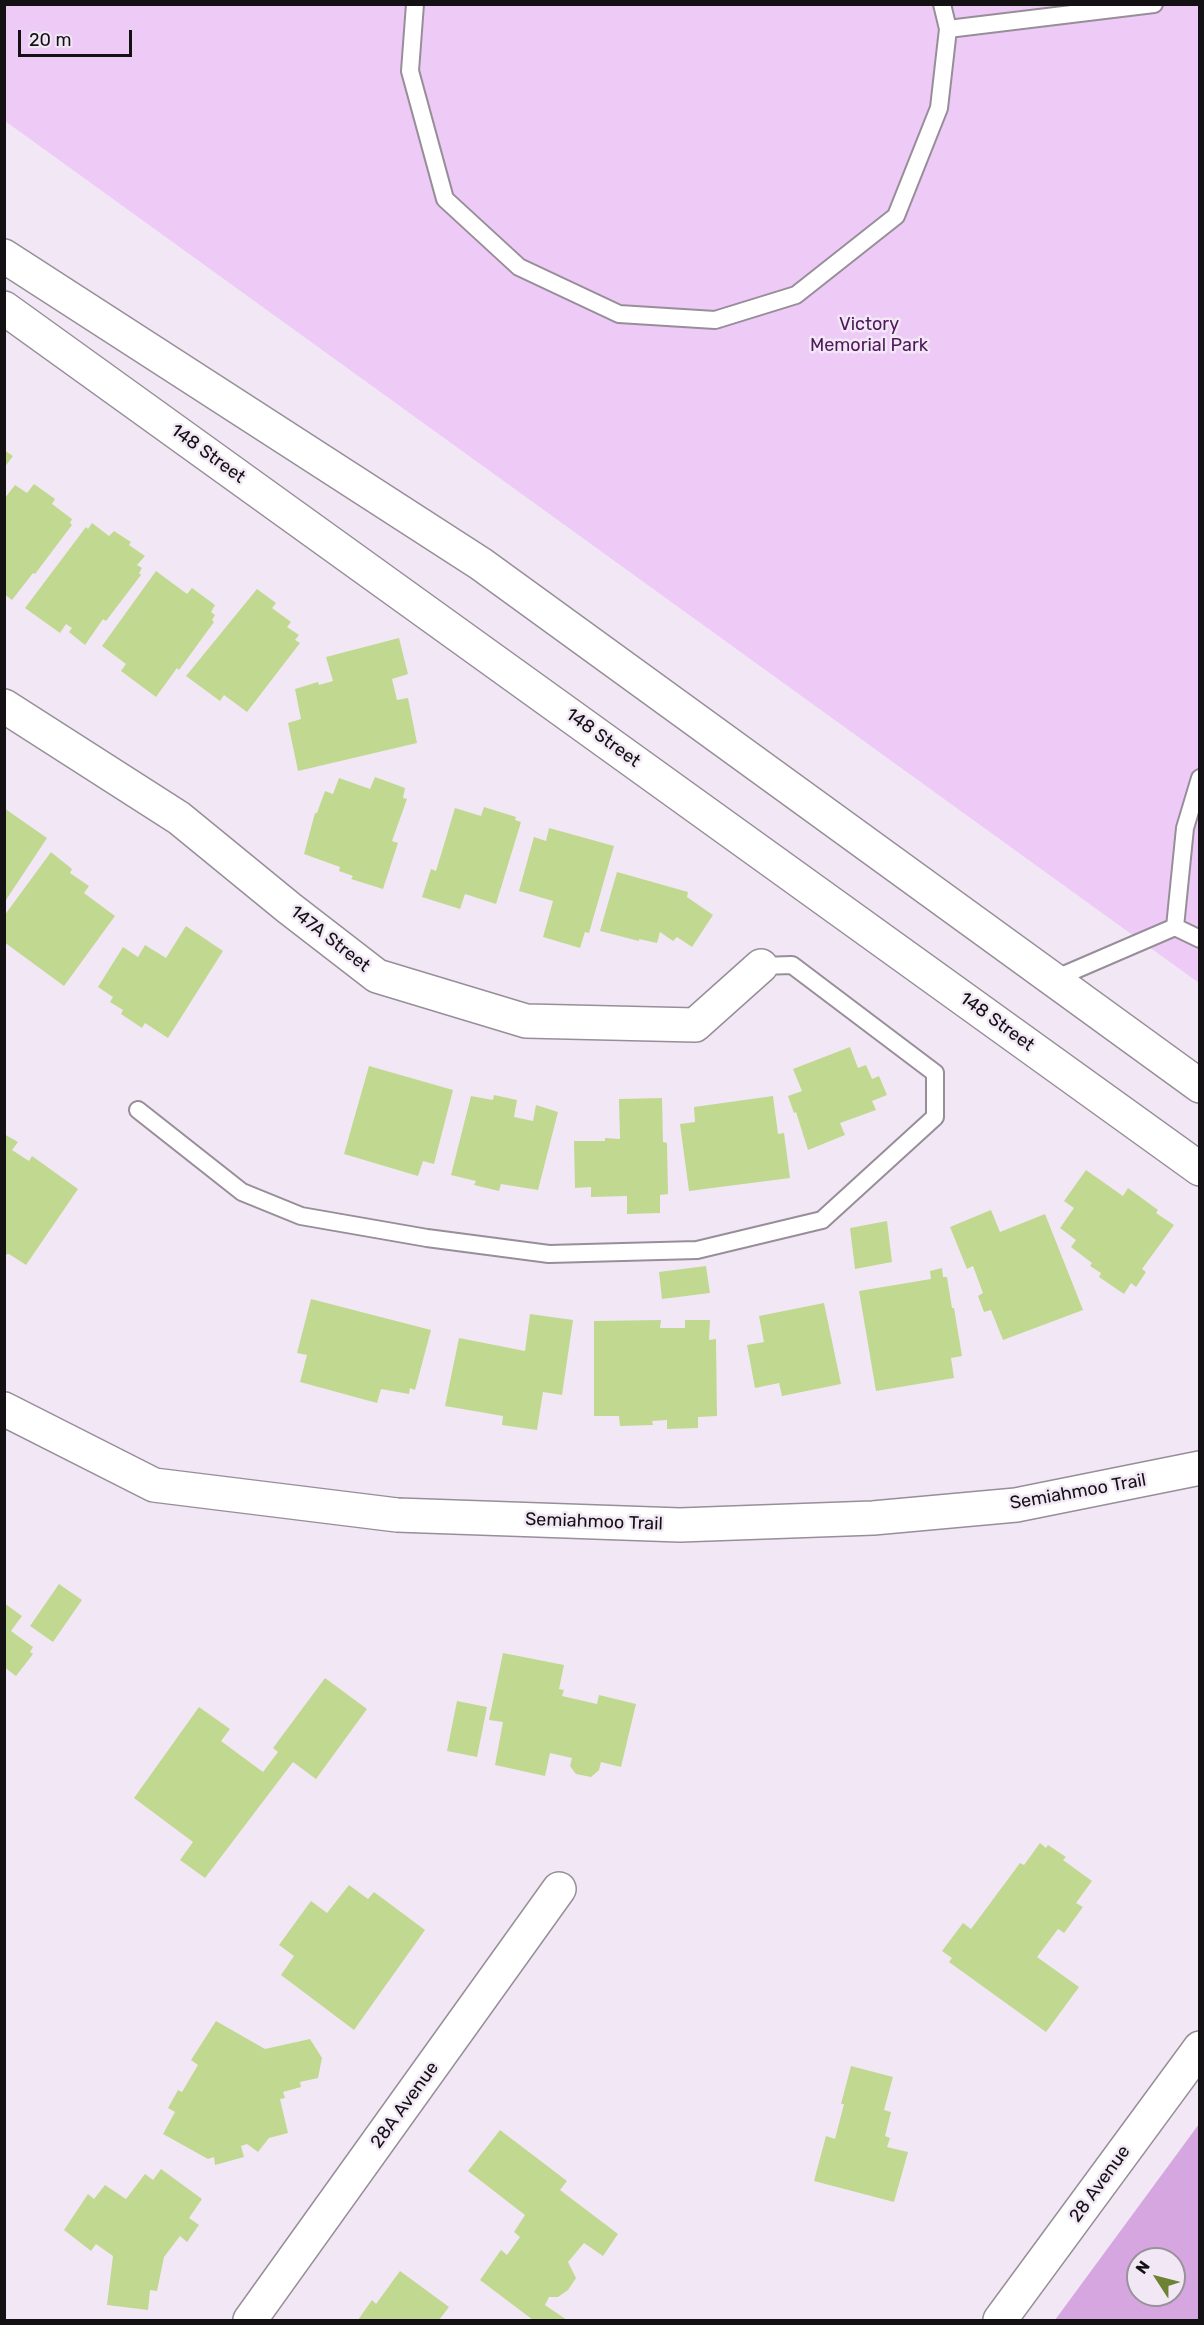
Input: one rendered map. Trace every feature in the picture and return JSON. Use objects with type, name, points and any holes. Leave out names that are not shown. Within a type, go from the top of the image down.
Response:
[{"type":"street","points":[[4,256],[481,564],[1200,1086]]},
{"type":"street","name":"148 Street","points":[[4,308],[1200,1169]]},
{"type":"street","name":"147A Street","points":[[4,706],[179,818],[377,976],[526,1021],[695,1025],[761,966]]},
{"type":"street","name":"Semiahmoo Trail","points":[[4,1409],[154,1485],[397,1515],[680,1525],[873,1518],[1016,1505],[1200,1468]]},
{"type":"street","name":"28A Avenue","points":[[250,2320],[559,1889]]},
{"type":"street","name":"28 Avenue","points":[[1000,2320],[1200,2048]]},
{"type":"lane","points":[[415,4],[410,71],[445,199],[519,267],[619,314],[715,320],[796,295],[896,216],[939,108],[948,29],[942,4]]},
{"type":"lane","points":[[948,29],[1154,4]]},
{"type":"lane","points":[[1175,927],[1185,828],[1200,778]]},
{"type":"lane","points":[[1052,980],[1175,927],[1200,939]]},
{"type":"lane","points":[[138,1110],[242,1192],[302,1216],[427,1238],[549,1254],[697,1250],[822,1220],[935,1117],[935,1073],[792,965],[761,966]]},
{"type":"green space","name":"Victory Memorial Park","points":[[5,5],[1199,5],[1199,983],[5,121]]},
{"type":"shaded area","points":[[1199,2124],[1199,2320],[1055,2320]]},
{"type":"building","points":[[4,450],[13,456],[4,468]]},
{"type":"building","points":[[34,484],[55,499],[52,504],[72,519],[70,523],[72,525],[12,600],[4,594],[4,499],[15,485],[27,493]]},
{"type":"building","points":[[92,523],[109,536],[114,531],[131,542],[129,545],[145,556],[137,565],[142,568],[139,573],[141,575],[106,621],[103,619],[85,645],[69,632],[72,628],[66,624],[60,633],[25,608],[86,527],[88,529]]},
{"type":"building","points":[[156,571],[187,594],[192,588],[215,605],[211,612],[215,615],[212,620],[214,622],[156,697],[121,671],[126,664],[102,646]]},
{"type":"building","points":[[257,589],[276,603],[272,608],[291,622],[287,627],[299,635],[295,640],[300,643],[247,712],[224,695],[220,701],[186,676]]},
{"type":"building","points":[[399,638],[408,674],[392,679],[397,700],[408,698],[417,743],[298,771],[288,723],[301,719],[295,689],[318,682],[319,685],[333,681],[326,657]]},
{"type":"building","points":[[375,777],[405,788],[403,798],[407,799],[392,841],[398,843],[383,889],[351,879],[353,876],[339,871],[340,867],[304,854],[315,813],[317,813],[325,791],[333,794],[339,778],[370,789]]},
{"type":"building","points":[[484,807],[516,817],[515,820],[521,822],[496,904],[465,894],[460,909],[422,897],[431,869],[436,871],[455,808],[481,816]]},
{"type":"building","points":[[4,808],[47,838],[4,903]]},
{"type":"building","points":[[549,828],[614,846],[589,933],[585,932],[580,948],[543,937],[553,901],[519,891],[534,837],[546,841]]},
{"type":"building","points":[[51,852],[72,869],[70,873],[89,886],[84,893],[115,916],[64,986],[4,942],[4,916]]},
{"type":"building","points":[[617,872],[688,892],[687,897],[713,915],[692,947],[677,937],[673,941],[660,932],[657,943],[600,931]]},
{"type":"building","points":[[186,926],[223,951],[168,1038],[145,1023],[142,1028],[121,1014],[123,1010],[110,1002],[113,997],[98,987],[123,947],[138,957],[145,945],[166,958]]},
{"type":"building","points":[[850,1047],[858,1068],[866,1065],[872,1079],[879,1076],[887,1095],[872,1101],[876,1110],[840,1123],[845,1135],[808,1150],[796,1112],[794,1113],[788,1096],[802,1091],[793,1069]]},
{"type":"building","points":[[369,1066],[453,1090],[434,1164],[423,1161],[418,1176],[344,1154]]},
{"type":"building","points":[[494,1095],[517,1100],[514,1117],[533,1121],[536,1105],[558,1112],[538,1190],[501,1184],[499,1191],[474,1185],[476,1181],[451,1175],[471,1096],[493,1100]]},
{"type":"building","points":[[773,1096],[778,1134],[784,1133],[790,1178],[689,1191],[680,1124],[695,1122],[694,1107]]},
{"type":"building","points":[[662,1098],[663,1142],[667,1143],[668,1194],[660,1195],[660,1213],[627,1214],[627,1196],[591,1197],[591,1187],[575,1188],[574,1141],[620,1139],[619,1099]]},
{"type":"building","points":[[4,1134],[18,1142],[12,1150],[29,1161],[32,1156],[78,1189],[26,1265],[9,1254],[4,1255]]},
{"type":"building","points":[[1086,1170],[1123,1196],[1128,1188],[1158,1210],[1156,1213],[1174,1225],[1142,1269],[1146,1272],[1136,1287],[1131,1283],[1124,1294],[1099,1277],[1101,1273],[1090,1266],[1092,1263],[1071,1247],[1076,1240],[1060,1228],[1074,1208],[1064,1201]]},
{"type":"building","points":[[991,1210],[1000,1232],[1045,1214],[1083,1310],[1003,1340],[991,1310],[984,1312],[978,1296],[983,1293],[973,1266],[967,1269],[950,1227]]},
{"type":"building","points":[[887,1221],[892,1262],[855,1269],[850,1228]]},
{"type":"building","points":[[706,1266],[710,1293],[662,1299],[659,1272]]},
{"type":"building","points":[[942,1268],[943,1277],[947,1277],[962,1356],[951,1358],[954,1378],[876,1391],[859,1291],[931,1279],[930,1271]]},
{"type":"building","points":[[311,1299],[431,1330],[415,1390],[410,1388],[409,1394],[381,1389],[377,1403],[300,1382],[307,1355],[297,1353]]},
{"type":"building","points":[[824,1303],[841,1384],[782,1396],[779,1383],[755,1388],[747,1345],[764,1342],[759,1316]]},
{"type":"building","points":[[530,1314],[573,1320],[562,1395],[543,1392],[537,1430],[502,1425],[503,1416],[445,1406],[459,1338],[525,1351]]},
{"type":"building","points":[[661,1320],[660,1328],[685,1328],[685,1320],[710,1320],[709,1340],[716,1339],[717,1416],[698,1417],[698,1428],[667,1429],[667,1420],[652,1421],[653,1425],[620,1426],[619,1416],[594,1416],[594,1321]]},
{"type":"building","points":[[59,1584],[82,1600],[53,1642],[30,1626]]},
{"type":"building","points":[[4,1603],[22,1616],[11,1631],[33,1647],[30,1652],[33,1654],[16,1676],[4,1667]]},
{"type":"building","points":[[503,1653],[564,1665],[559,1689],[564,1690],[562,1696],[597,1704],[599,1695],[636,1704],[621,1767],[601,1762],[599,1770],[591,1777],[576,1774],[570,1766],[572,1758],[550,1753],[545,1776],[495,1765],[503,1722],[489,1720]]},
{"type":"building","points":[[325,1678],[367,1709],[316,1779],[293,1762],[205,1878],[180,1860],[193,1842],[134,1798],[199,1707],[230,1729],[221,1741],[263,1772],[278,1752],[273,1748]]},
{"type":"building","points":[[457,1701],[487,1707],[477,1757],[447,1751]]},
{"type":"building","points":[[1040,1843],[1046,1848],[1048,1845],[1066,1857],[1063,1860],[1092,1881],[1076,1903],[1083,1907],[1064,1933],[1058,1929],[1037,1957],[1079,1987],[1046,2032],[949,1962],[952,1958],[942,1951],[963,1923],[971,1929],[1020,1863],[1024,1865]]},
{"type":"building","points":[[349,1885],[368,1899],[374,1892],[425,1930],[354,2030],[281,1975],[294,1956],[279,1945],[311,1901],[327,1913]]},
{"type":"building","points":[[216,2021],[265,2049],[310,2039],[322,2058],[318,2078],[300,2082],[301,2087],[283,2092],[285,2098],[280,2099],[288,2133],[269,2138],[258,2152],[247,2144],[241,2146],[244,2157],[215,2165],[214,2157],[208,2159],[163,2134],[175,2112],[168,2108],[178,2090],[182,2092],[198,2065],[191,2060]]},
{"type":"building","points":[[851,2066],[893,2077],[884,2110],[891,2112],[885,2136],[890,2138],[887,2147],[908,2152],[894,2202],[814,2181],[826,2136],[835,2139]]},
{"type":"building","points":[[500,2130],[567,2181],[560,2190],[618,2234],[603,2256],[584,2243],[568,2262],[576,2278],[568,2290],[558,2297],[549,2297],[545,2305],[567,2320],[533,2320],[480,2280],[501,2250],[507,2255],[520,2237],[514,2232],[525,2215],[468,2171]]},
{"type":"building","points":[[161,2169],[202,2199],[189,2218],[199,2225],[187,2242],[180,2236],[164,2257],[157,2291],[150,2290],[148,2310],[107,2305],[113,2256],[96,2244],[91,2251],[64,2230],[88,2194],[94,2199],[105,2185],[126,2199],[145,2174],[153,2180]]},
{"type":"building","points":[[400,2271],[449,2307],[439,2320],[358,2320],[372,2300],[376,2304]]}]
